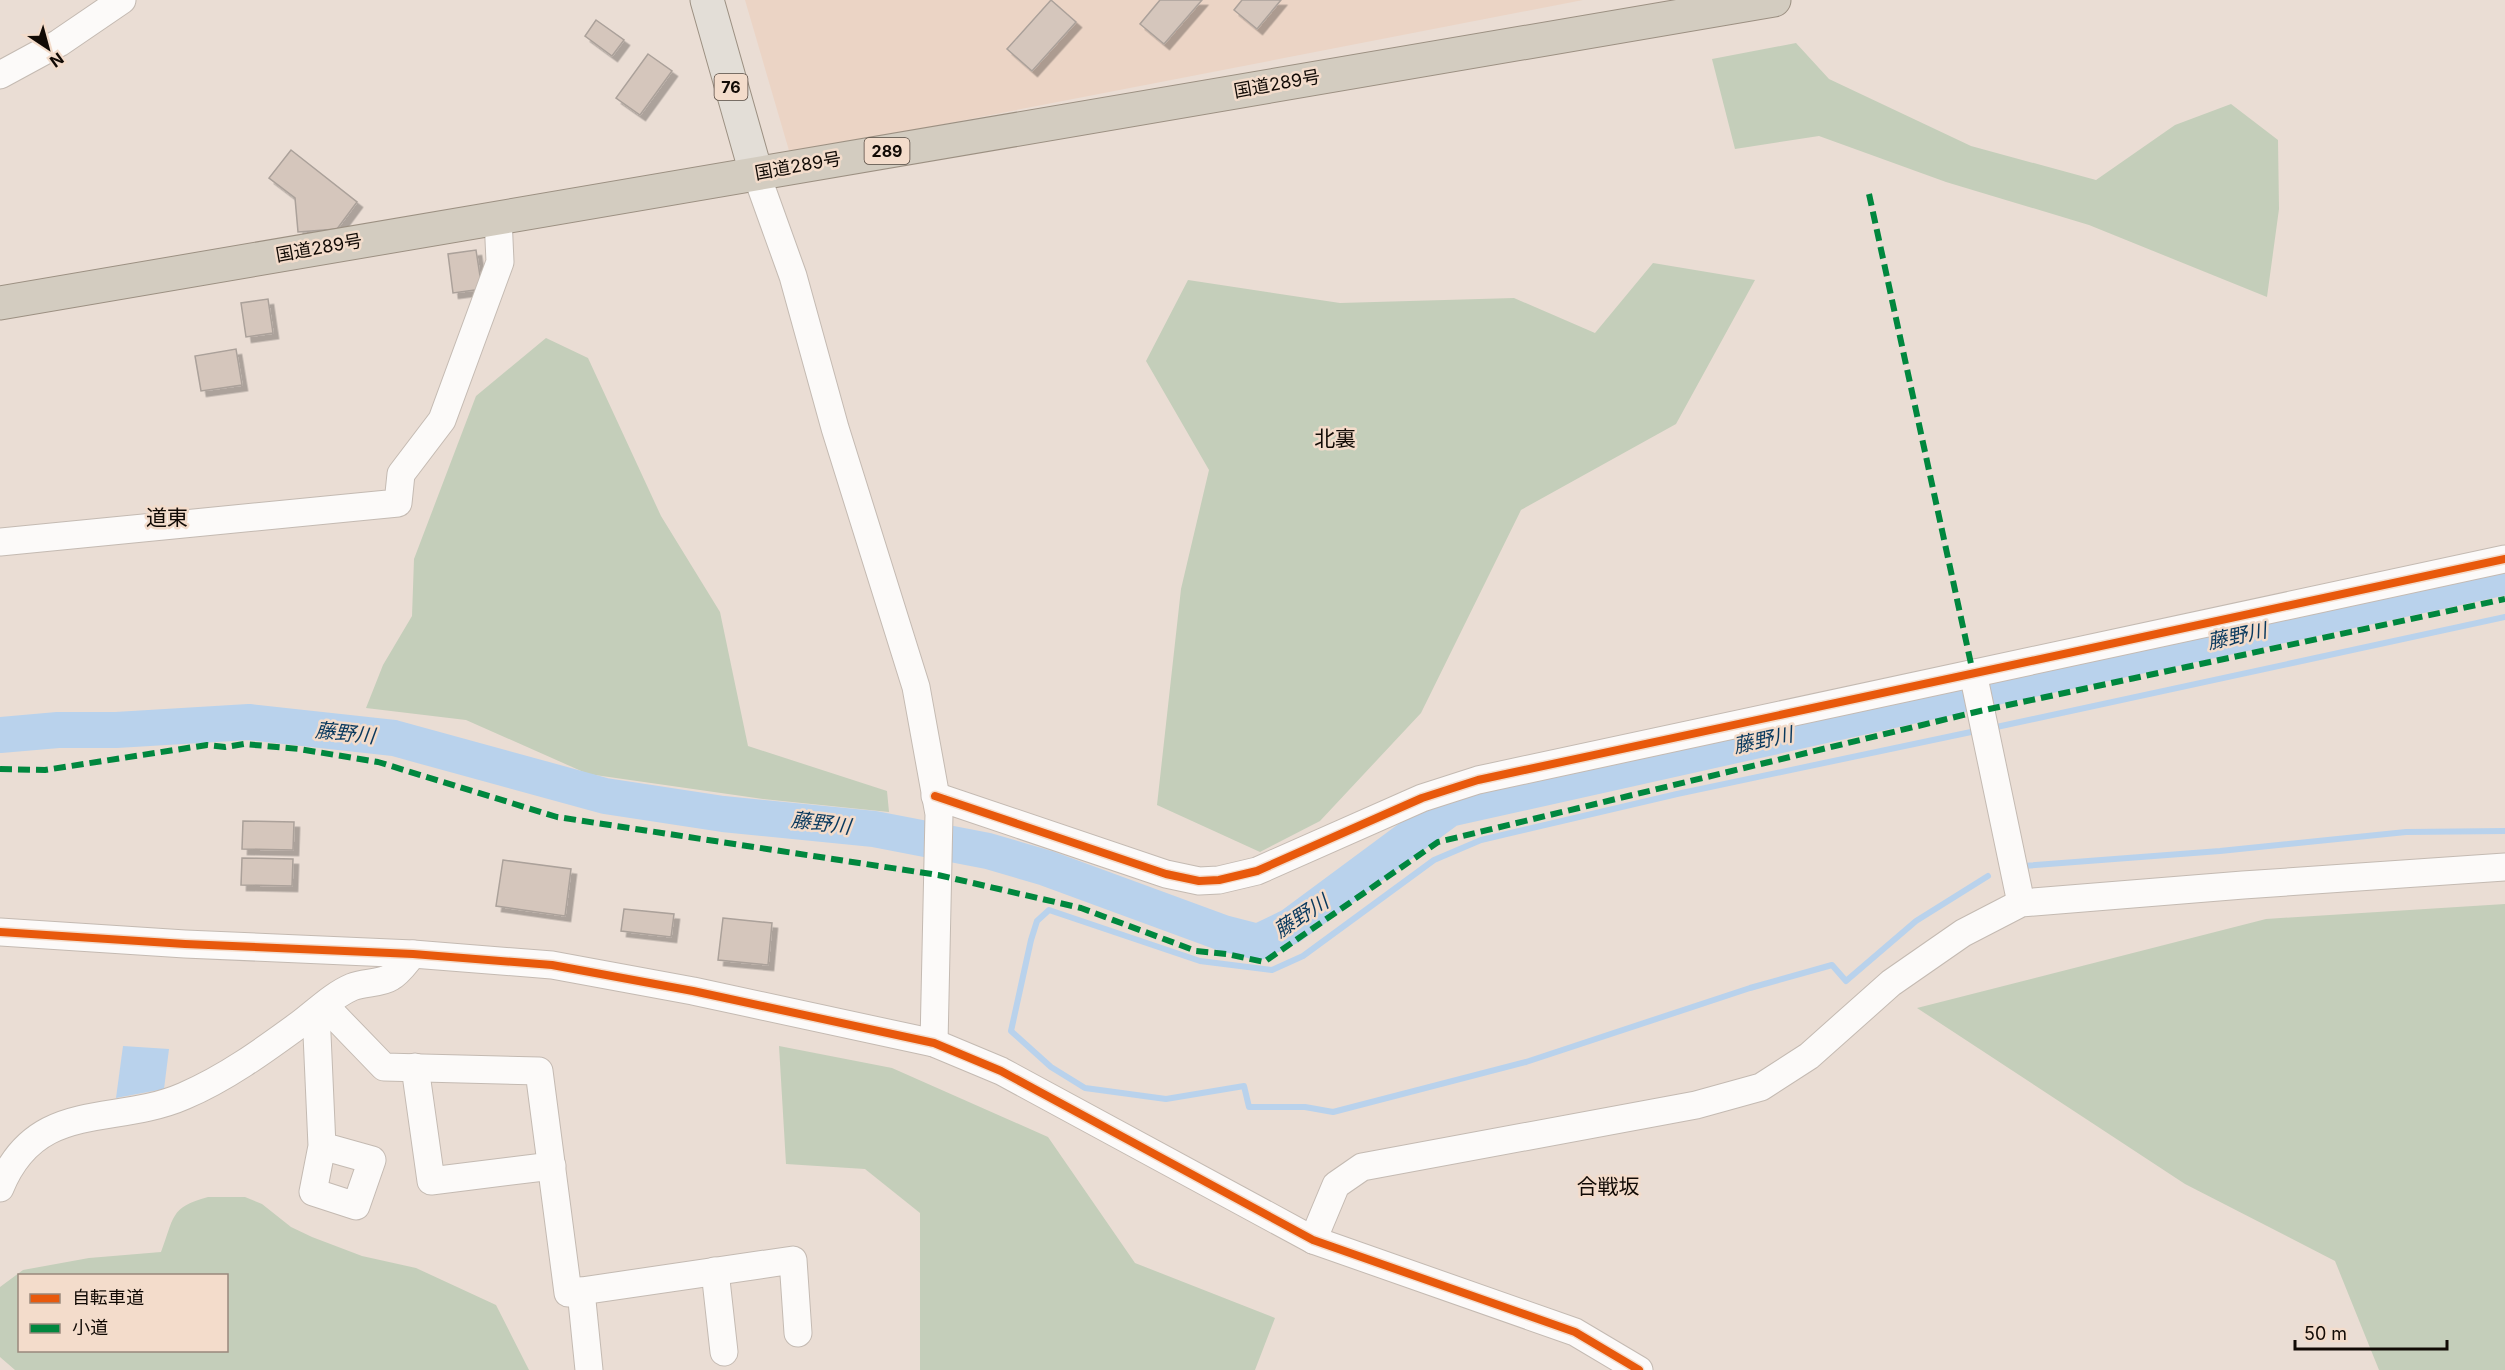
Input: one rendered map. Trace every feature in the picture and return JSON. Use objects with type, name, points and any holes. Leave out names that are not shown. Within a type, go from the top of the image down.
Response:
[{"type":"highway","name":"国道289号","points":[[0,303],[1774,0]]},
{"type":"main road","name":"76","points":[[707,0],[756,173]]},
{"type":"street","points":[[0,75],[59,43],[122,0]]},
{"type":"street","points":[[756,173],[794,276],[835,428],[916,687],[932,763],[937,805],[938,864],[934,1043]]},
{"type":"street","points":[[0,542],[398,503],[401,474],[442,420],[500,262],[498,217]]},
{"type":"street","points":[[937,805],[1166,874],[1199,881],[1219,880],[1257,871],[1422,798],[1478,780],[2505,559]]},
{"type":"street","points":[[1973,673],[2021,903]]},
{"type":"street","points":[[1313,1240],[1336,1185],[1362,1167],[1696,1105],[1761,1088],[1809,1056],[1891,983],[1963,933],[2021,903],[2505,867]]},
{"type":"street","points":[[0,932],[185,944],[413,954],[552,965],[693,991],[934,1043],[1000,1071],[1313,1240],[1575,1332],[1639,1370]]},
{"type":"street","points":[[0,1188],[9,1165],[24,1147],[47,1132],[85,1118],[165,1105],[204,1087],[254,1057],[351,988],[392,977],[413,954]]},
{"type":"street","points":[[321,1009],[384,1067],[539,1071],[568,1293],[793,1260],[798,1333]]},
{"type":"street","points":[[321,1009],[322,1146]]},
{"type":"street","points":[[415,1067],[431,1181],[552,1166]]},
{"type":"street","points":[[716,1271],[724,1352]]},
{"type":"street","points":[[581,1291],[589,1370]]},
{"type":"shaded area","points":[[745,0],[1583,0],[790,154]]},
{"type":"green space","points":[[1796,43],[1829,79],[1971,146],[2096,180],[2175,125],[2231,104],[2278,140],[2279,209],[2267,297],[2089,225],[1946,182],[1819,136],[1735,149],[1712,59]]},
{"type":"green space","points":[[1653,263],[1755,280],[1676,424],[1521,510],[1421,713],[1320,821],[1260,852],[1157,805],[1181,589],[1209,470],[1146,361],[1188,280],[1340,303],[1514,298],[1595,333]]},
{"type":"green space","points":[[546,338],[588,358],[661,516],[720,612],[748,746],[887,791],[889,812],[763,799],[588,774],[466,720],[366,708],[383,665],[412,616],[414,559],[476,396]]},
{"type":"green space","points":[[2505,904],[2505,1370],[2379,1370],[2335,1261],[2185,1184],[1917,1008],[2266,919]]},
{"type":"green space","points":[[779,1046],[892,1068],[1048,1137],[1135,1263],[1275,1318],[1255,1370],[920,1370],[920,1213],[865,1169],[786,1164]]},
{"type":"green space","points":[[208,1197],[245,1197],[262,1204],[291,1227],[312,1237],[362,1256],[416,1268],[496,1305],[529,1370],[15,1370],[0,1357],[0,1287],[23,1270],[89,1258],[161,1252],[171,1223],[179,1210]]},
{"type":"water","points":[[123,1046],[169,1049],[164,1089],[116,1098]]},
{"type":"building","points":[[1051,0],[1076,22],[1032,71],[1007,49]]},
{"type":"building","points":[[1160,0],[1202,0],[1164,44],[1140,24]]},
{"type":"building","points":[[1242,0],[1281,0],[1257,29],[1234,10]]},
{"type":"building","points":[[596,20],[624,40],[612,56],[585,36]]},
{"type":"building","points":[[648,54],[672,71],[640,115],[616,98]]},
{"type":"building","points":[[291,150],[357,202],[337,229],[298,232],[295,198],[269,178]]},
{"type":"building","points":[[476,250],[482,289],[453,293],[448,254]]},
{"type":"building","points":[[268,299],[273,333],[246,337],[241,303]]},
{"type":"building","points":[[236,349],[242,385],[201,391],[195,356]]},
{"type":"building","points":[[243,821],[294,822],[293,850],[242,849]]},
{"type":"building","points":[[242,858],[293,859],[292,886],[241,885]]},
{"type":"building","points":[[503,860],[571,869],[565,916],[496,906]]},
{"type":"building","points":[[624,909],[674,914],[671,937],[621,931]]},
{"type":"building","points":[[723,918],[772,923],[768,965],[718,960]]},
{"type":"waterway","name":"藤野川","points":[[0,735],[58,730],[116,730],[249,722],[394,738],[605,796],[723,814],[874,829],[988,851],[1046,868],[1223,933],[1258,942],[1291,926],[1449,809],[2014,683],[2505,577]]},
{"type":"waterway","points":[[1992,728],[2505,617]]},
{"type":"waterway","points":[[1971,732],[1677,794],[1481,840],[1434,860],[1303,956],[1272,970],[1200,961],[1049,910],[1037,921],[1031,940],[1011,1031],[1051,1067],[1085,1088],[1166,1099],[1244,1086],[1249,1107],[1305,1107],[1333,1112],[1526,1062],[1750,988],[1832,965],[1846,981],[1916,921],[1988,876]]},
{"type":"waterway","points":[[2023,866],[2220,851],[2406,832],[2505,831]]},
{"type":"marked path","points":[[1869,194],[1973,673]]},
{"type":"marked path","points":[[0,769],[45,770],[207,745],[225,747],[244,744],[299,749],[378,762],[557,817],[938,875],[1081,908],[1196,951],[1227,954],[1264,962],[1438,842],[1980,711],[2505,599]]},
{"type":"cycle path","points":[[935,796],[1166,874],[1199,881],[1219,880],[1257,871],[1422,798],[1478,780],[2505,559]]},
{"type":"cycle path","points":[[0,932],[185,944],[413,954],[552,965],[693,991],[934,1043],[1001,1071],[1313,1240],[1575,1332],[1639,1370]]},
{"type":"district","name":"北裏","points":[[1335,439]]},
{"type":"district","name":"道東","points":[[167,518]]},
{"type":"district","name":"合戦坂","points":[[1608,1187]]}]
